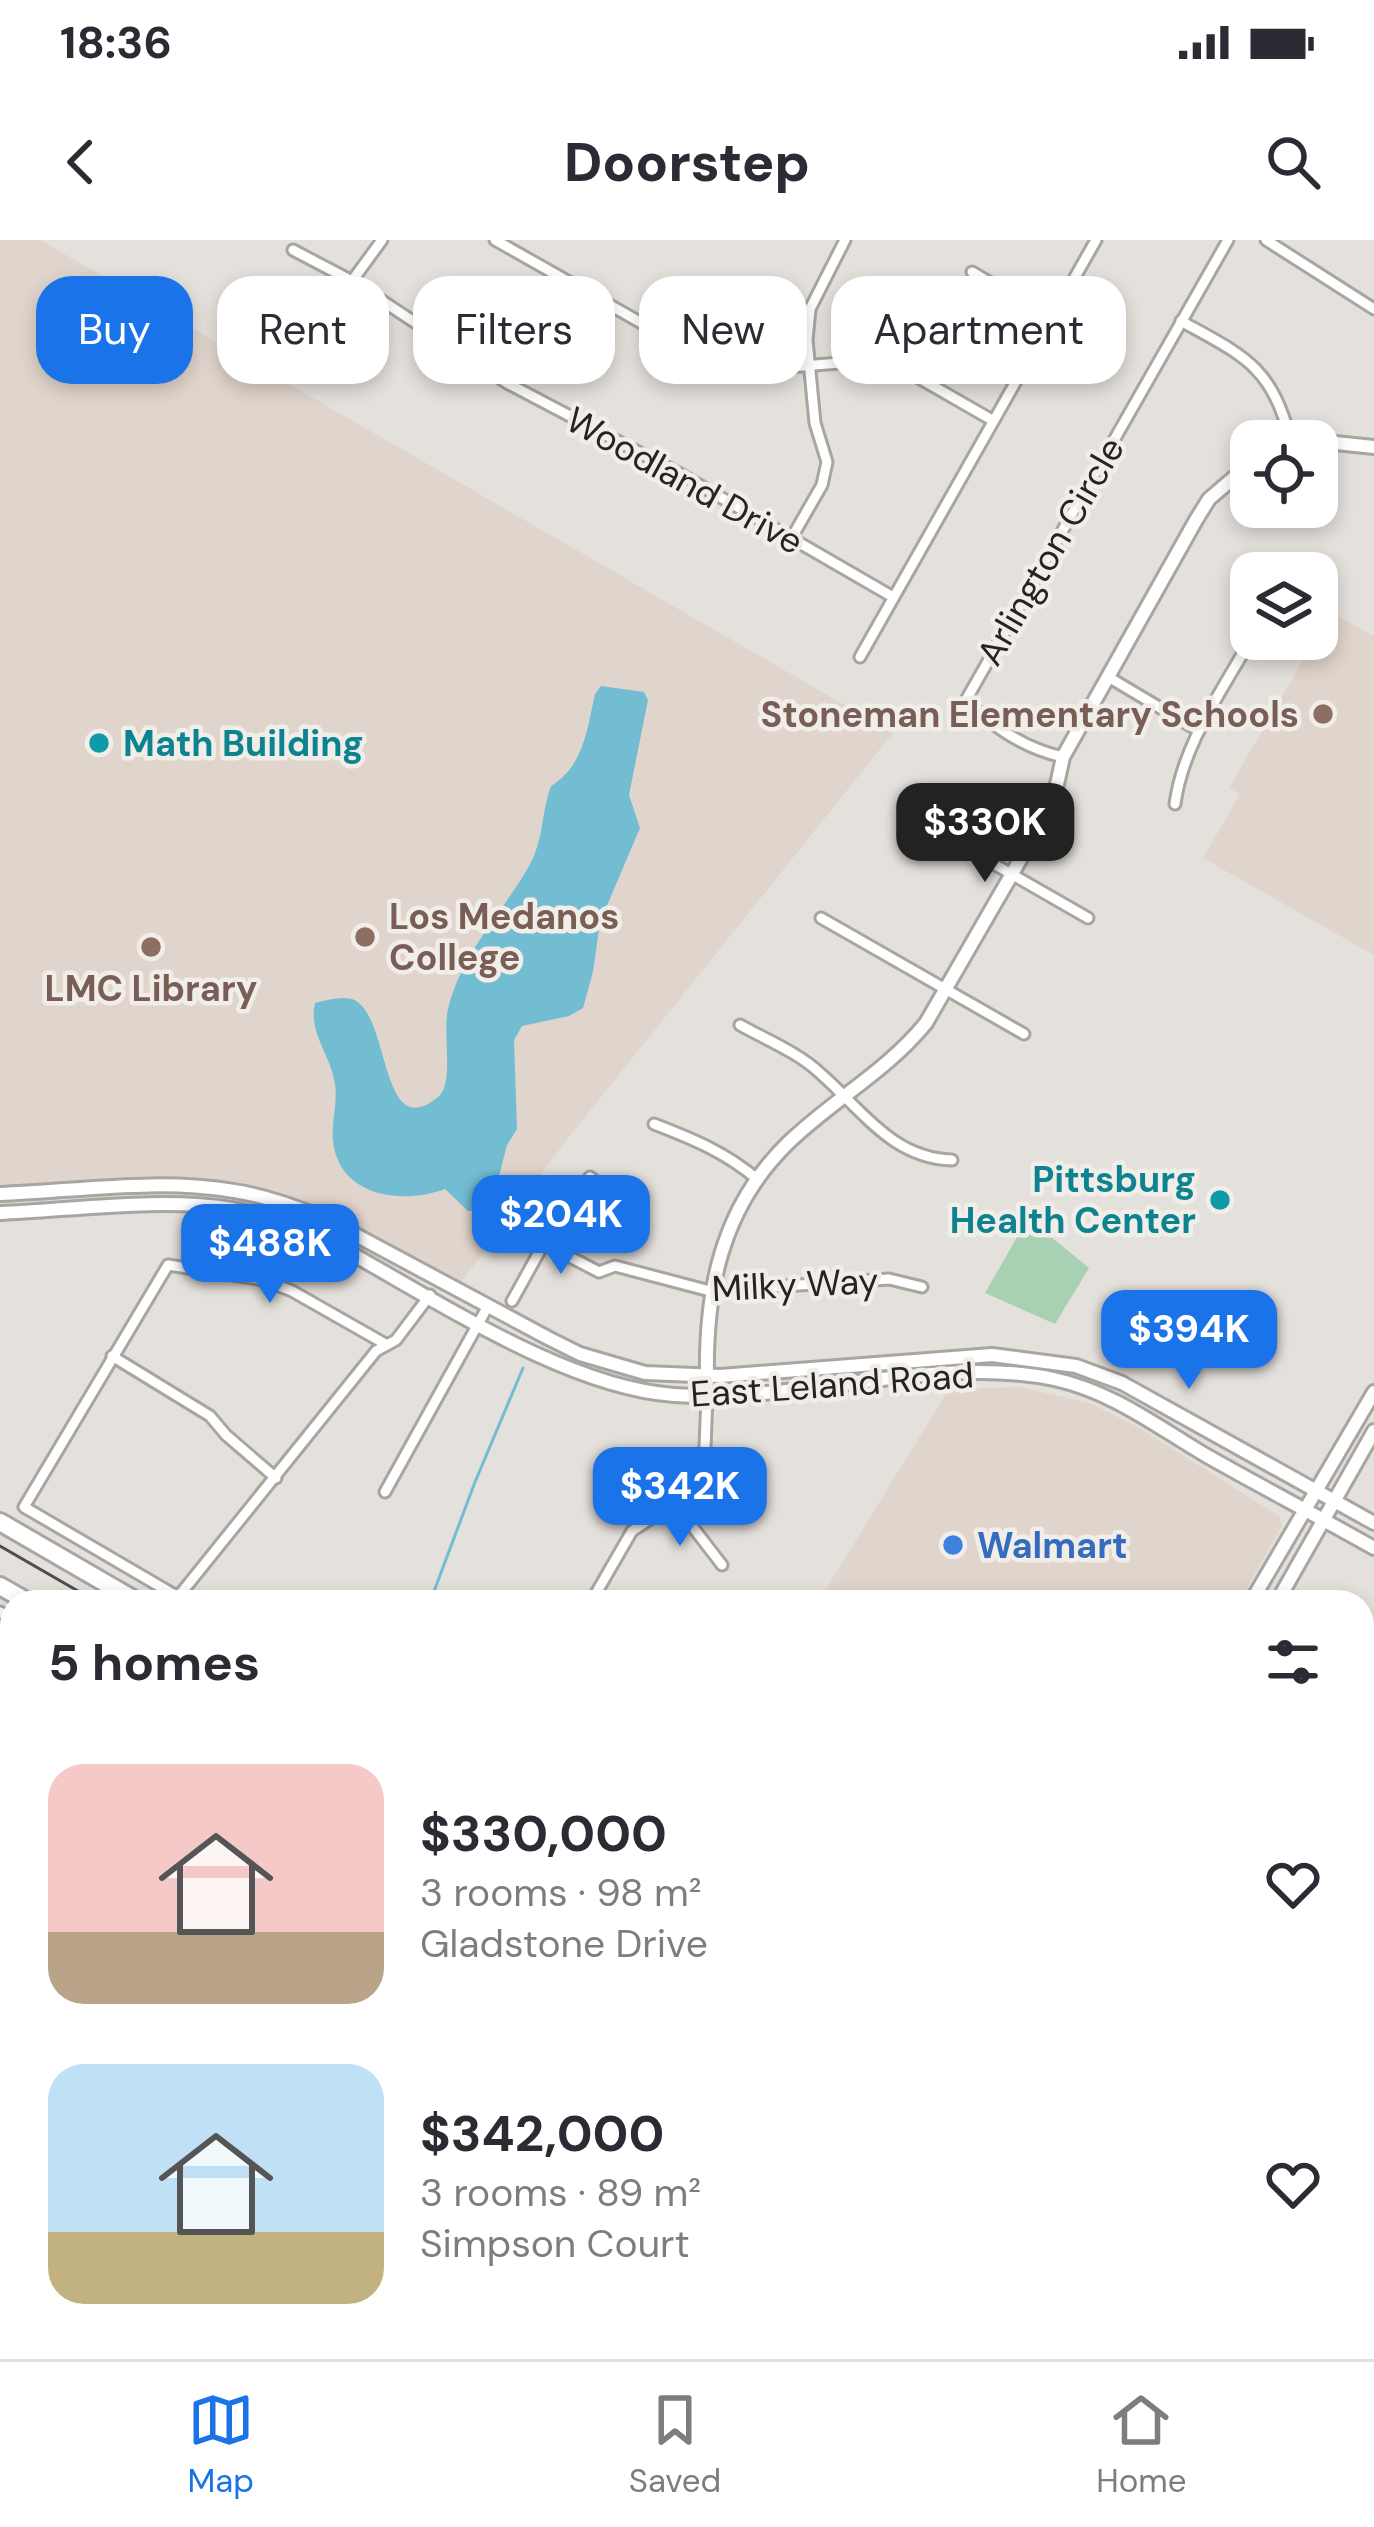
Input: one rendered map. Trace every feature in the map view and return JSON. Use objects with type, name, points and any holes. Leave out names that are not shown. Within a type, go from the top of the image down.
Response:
[{"type":"highway","points":[[0,1522],[117,1590]]},
{"type":"main road","points":[[1338,443],[1374,447]]},
{"type":"main road","points":[[707,1396],[710,1291],[738,1210],[787,1144],[902,1052],[926,1023],[1054,798],[1063,757],[1209,499],[1230,481]]},
{"type":"main road","name":"East Leland Road","points":[[0,1194],[182,1186],[232,1190],[303,1210],[580,1354],[671,1376],[992,1355],[1059,1362],[1122,1383],[1374,1523]]},
{"type":"main road","name":"East Leland Road","points":[[0,1213],[185,1205],[230,1208],[297,1227],[556,1363],[653,1393],[707,1396],[958,1374],[1052,1378],[1126,1405],[1374,1548]]},
{"type":"main road","points":[[1258,1590],[1374,1392]]},
{"type":"main road","points":[[1284,1590],[1374,1432]]},
{"type":"street","points":[[356,276],[382,240]]},
{"type":"street","points":[[495,240],[705,359],[753,370],[878,360],[898,366],[992,420]]},
{"type":"street","points":[[791,539],[821,485],[827,462],[815,423],[809,309],[845,240]]},
{"type":"street","points":[[1075,276],[1096,240]]},
{"type":"street","name":"Arlington Circle","points":[[1063,757],[1042,752],[993,725],[966,700],[1228,240]]},
{"type":"street","points":[[1266,240],[1374,309]]},
{"type":"street","name":"Woodland Drive","points":[[293,250],[342,276]]},
{"type":"street","points":[[973,272],[980,276]]},
{"type":"street","name":"Woodland Drive","points":[[389,305],[507,383],[893,597]]},
{"type":"street","points":[[1181,321],[1260,369],[1286,420]]},
{"type":"street","points":[[860,657],[1012,384]]},
{"type":"street","points":[[1175,804],[1179,777],[1199,731],[1239,660]]},
{"type":"street","points":[[1110,678],[1199,731]]},
{"type":"street","points":[[905,813],[1088,918]]},
{"type":"street","points":[[821,918],[1024,1034]]},
{"type":"street","points":[[740,1025],[819,1071],[868,1124],[898,1144],[934,1159],[952,1160]]},
{"type":"street","points":[[654,1124],[735,1160],[758,1180]]},
{"type":"street","points":[[512,1300],[543,1243],[590,1177],[616,1197]]},
{"type":"street","points":[[277,1285],[275,1270],[303,1210]]},
{"type":"street","name":"Milky Way","points":[[543,1243],[599,1271],[615,1266],[710,1291],[889,1279],[922,1287]]},
{"type":"street","points":[[166,1590],[24,1507],[168,1265],[277,1285],[387,1345]]},
{"type":"street","points":[[184,1590],[376,1352],[396,1340],[430,1295]]},
{"type":"street","points":[[385,1492],[488,1306]]},
{"type":"street","points":[[112,1356],[210,1416],[276,1478]]},
{"type":"street","points":[[598,1590],[632,1531],[690,1493],[700,1471],[709,1422],[707,1396]]},
{"type":"street","points":[[676,1504],[722,1564]]},
{"type":"shaded area","name":"Los Medanos College","points":[[0,240],[40,240],[102,276],[36,276],[36,384],[193,384],[193,328],[217,342],[217,384],[289,384],[893,733],[565,1142],[456,1289],[280,1201],[182,1187],[0,1194]]},
{"type":"shaded area","name":"Stoneman Elementary Schools","points":[[1338,616],[1374,636],[1374,955],[1203,858],[1240,794],[1229,788],[1303,660],[1338,660]]},
{"type":"shaded area","points":[[1020,1387],[1092,1404],[1138,1427],[1279,1516],[1282,1526],[1246,1590],[825,1590],[949,1389]]},
{"type":"green space","points":[[1028,1218],[1089,1268],[1055,1324],[985,1293]]},
{"type":"water","points":[[601,686],[644,692],[648,700],[629,795],[640,828],[600,922],[583,1008],[569,1016],[522,1026],[514,1040],[517,1129],[507,1145],[497,1184],[480,1210],[468,1211],[445,1189],[410,1196],[375,1192],[347,1174],[338,1160],[333,1141],[335,1084],[317,1034],[315,1003],[352,999],[374,1027],[395,1091],[405,1104],[419,1107],[438,1097],[446,1081],[447,1019],[454,988],[534,856],[551,786],[577,757]]},
{"type":"waterway","points":[[434,1590],[523,1368]]},
{"type":"tram line","points":[[0,1546],[76,1590]]},
{"type":"place","name":"Stoneman Elementary Schools","points":[[1323,714]]},
{"type":"place","name":"Math Building","points":[[99,743]]},
{"type":"place","name":"Los Medanos College","points":[[365,937]]},
{"type":"place","name":"LMC Library","points":[[151,947]]},
{"type":"place","name":"Pittsburg Health Center","points":[[1220,1200]]},
{"type":"place","name":"Walmart","points":[[953,1545]]}]
